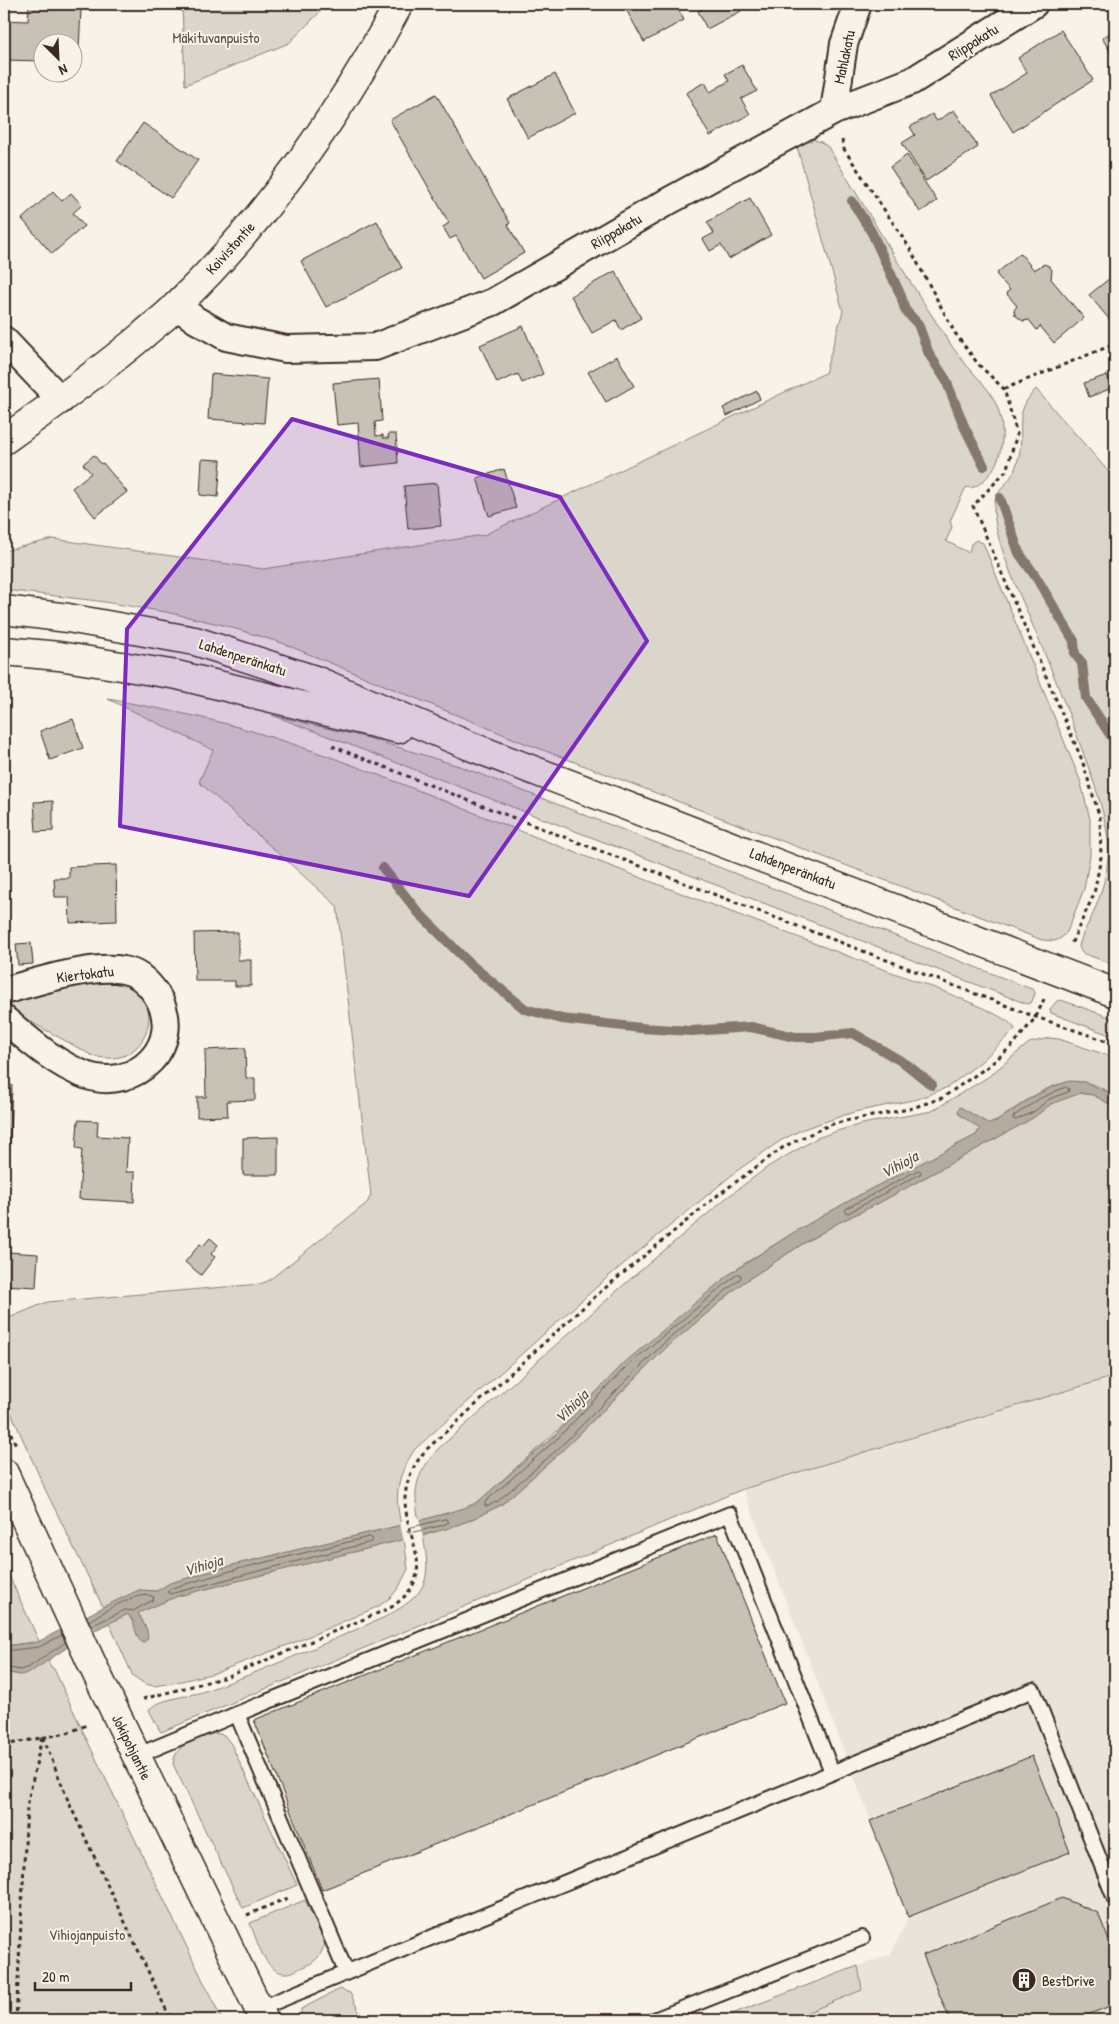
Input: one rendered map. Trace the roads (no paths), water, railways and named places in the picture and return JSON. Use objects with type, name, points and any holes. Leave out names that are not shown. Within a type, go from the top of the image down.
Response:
[{"type":"main road","name":"Koivistontie","points":[[4,440],[98,372],[177,306],[268,206],[322,130],[374,51],[399,4]]},
{"type":"main road","name":"Lahdenperänkatu","points":[[4,610],[68,618],[195,641],[315,680],[470,746],[1115,993]]},
{"type":"main road","name":"Lahdenperänkatu","points":[[4,651],[59,656],[177,675],[470,746]]},
{"type":"main road","name":"Jokipohjantie","points":[[4,1473],[93,1666],[261,2014]]},
{"type":"street","name":"Mahlakatu","points":[[834,110],[844,44],[858,4]]},
{"type":"street","name":"Riippakatu","points":[[177,306],[196,320],[226,337],[286,349],[375,347],[493,302],[667,202],[834,110],[912,81],[1034,4]]},
{"type":"street","points":[[4,340],[61,400]]},
{"type":"street","name":"Kiertokatu","points":[[4,991],[61,976],[108,969],[125,970],[142,977],[151,986],[161,1002],[166,1018],[166,1033],[161,1048],[152,1060],[130,1074],[106,1079],[86,1076],[60,1063],[4,1019]]},
{"type":"lane","points":[[136,1756],[730,1514],[832,1772]]},
{"type":"lane","points":[[261,2014],[346,1972],[1033,1690],[1115,1899]]},
{"type":"lane","points":[[237,1714],[346,1972]]},
{"type":"lane","points":[[654,2020],[862,1938]]},
{"type":"water","points":[[1069,1081],[1084,1082],[1115,1095],[1115,1107],[1093,1095],[1081,1093],[1051,1104],[1033,1118],[877,1204],[838,1223],[801,1245],[744,1282],[667,1347],[561,1452],[501,1505],[446,1529],[178,1596],[138,1613],[147,1630],[148,1639],[142,1643],[128,1614],[87,1634],[31,1672],[21,1675],[4,1672],[4,1646],[38,1642],[139,1590],[157,1591],[170,1583],[237,1564],[419,1521],[474,1505],[555,1435],[624,1363],[728,1275],[796,1231],[863,1193],[976,1135],[980,1129],[959,1114],[960,1107],[989,1124],[997,1121],[1036,1095]]},
{"type":"waterway","points":[[852,201],[872,233],[901,296],[905,310],[918,324],[929,354],[946,380],[964,426],[984,466]]},
{"type":"waterway","points":[[1000,498],[1019,553],[1036,577],[1074,641],[1075,654],[1082,663],[1086,698],[1115,742]]},
{"type":"waterway","points":[[383,868],[418,912],[471,965],[525,1009],[562,1019],[641,1028],[691,1031],[751,1027],[795,1037],[853,1033],[906,1064],[932,1085]]},
{"type":"place","name":"BestDrive","points":[[1024,1980]]},
{"type":"park label","name":"Mäkituvanpuisto","points":[[216,37]]},
{"type":"park label","name":"Vihiojanpuisto","points":[[87,1934]]},
{"type":"water label","name":"Vihioja","points":[[899,1164]]},
{"type":"water label","name":"Vihioja","points":[[571,1406]]},
{"type":"water label","name":"Vihioja","points":[[203,1565]]}]
